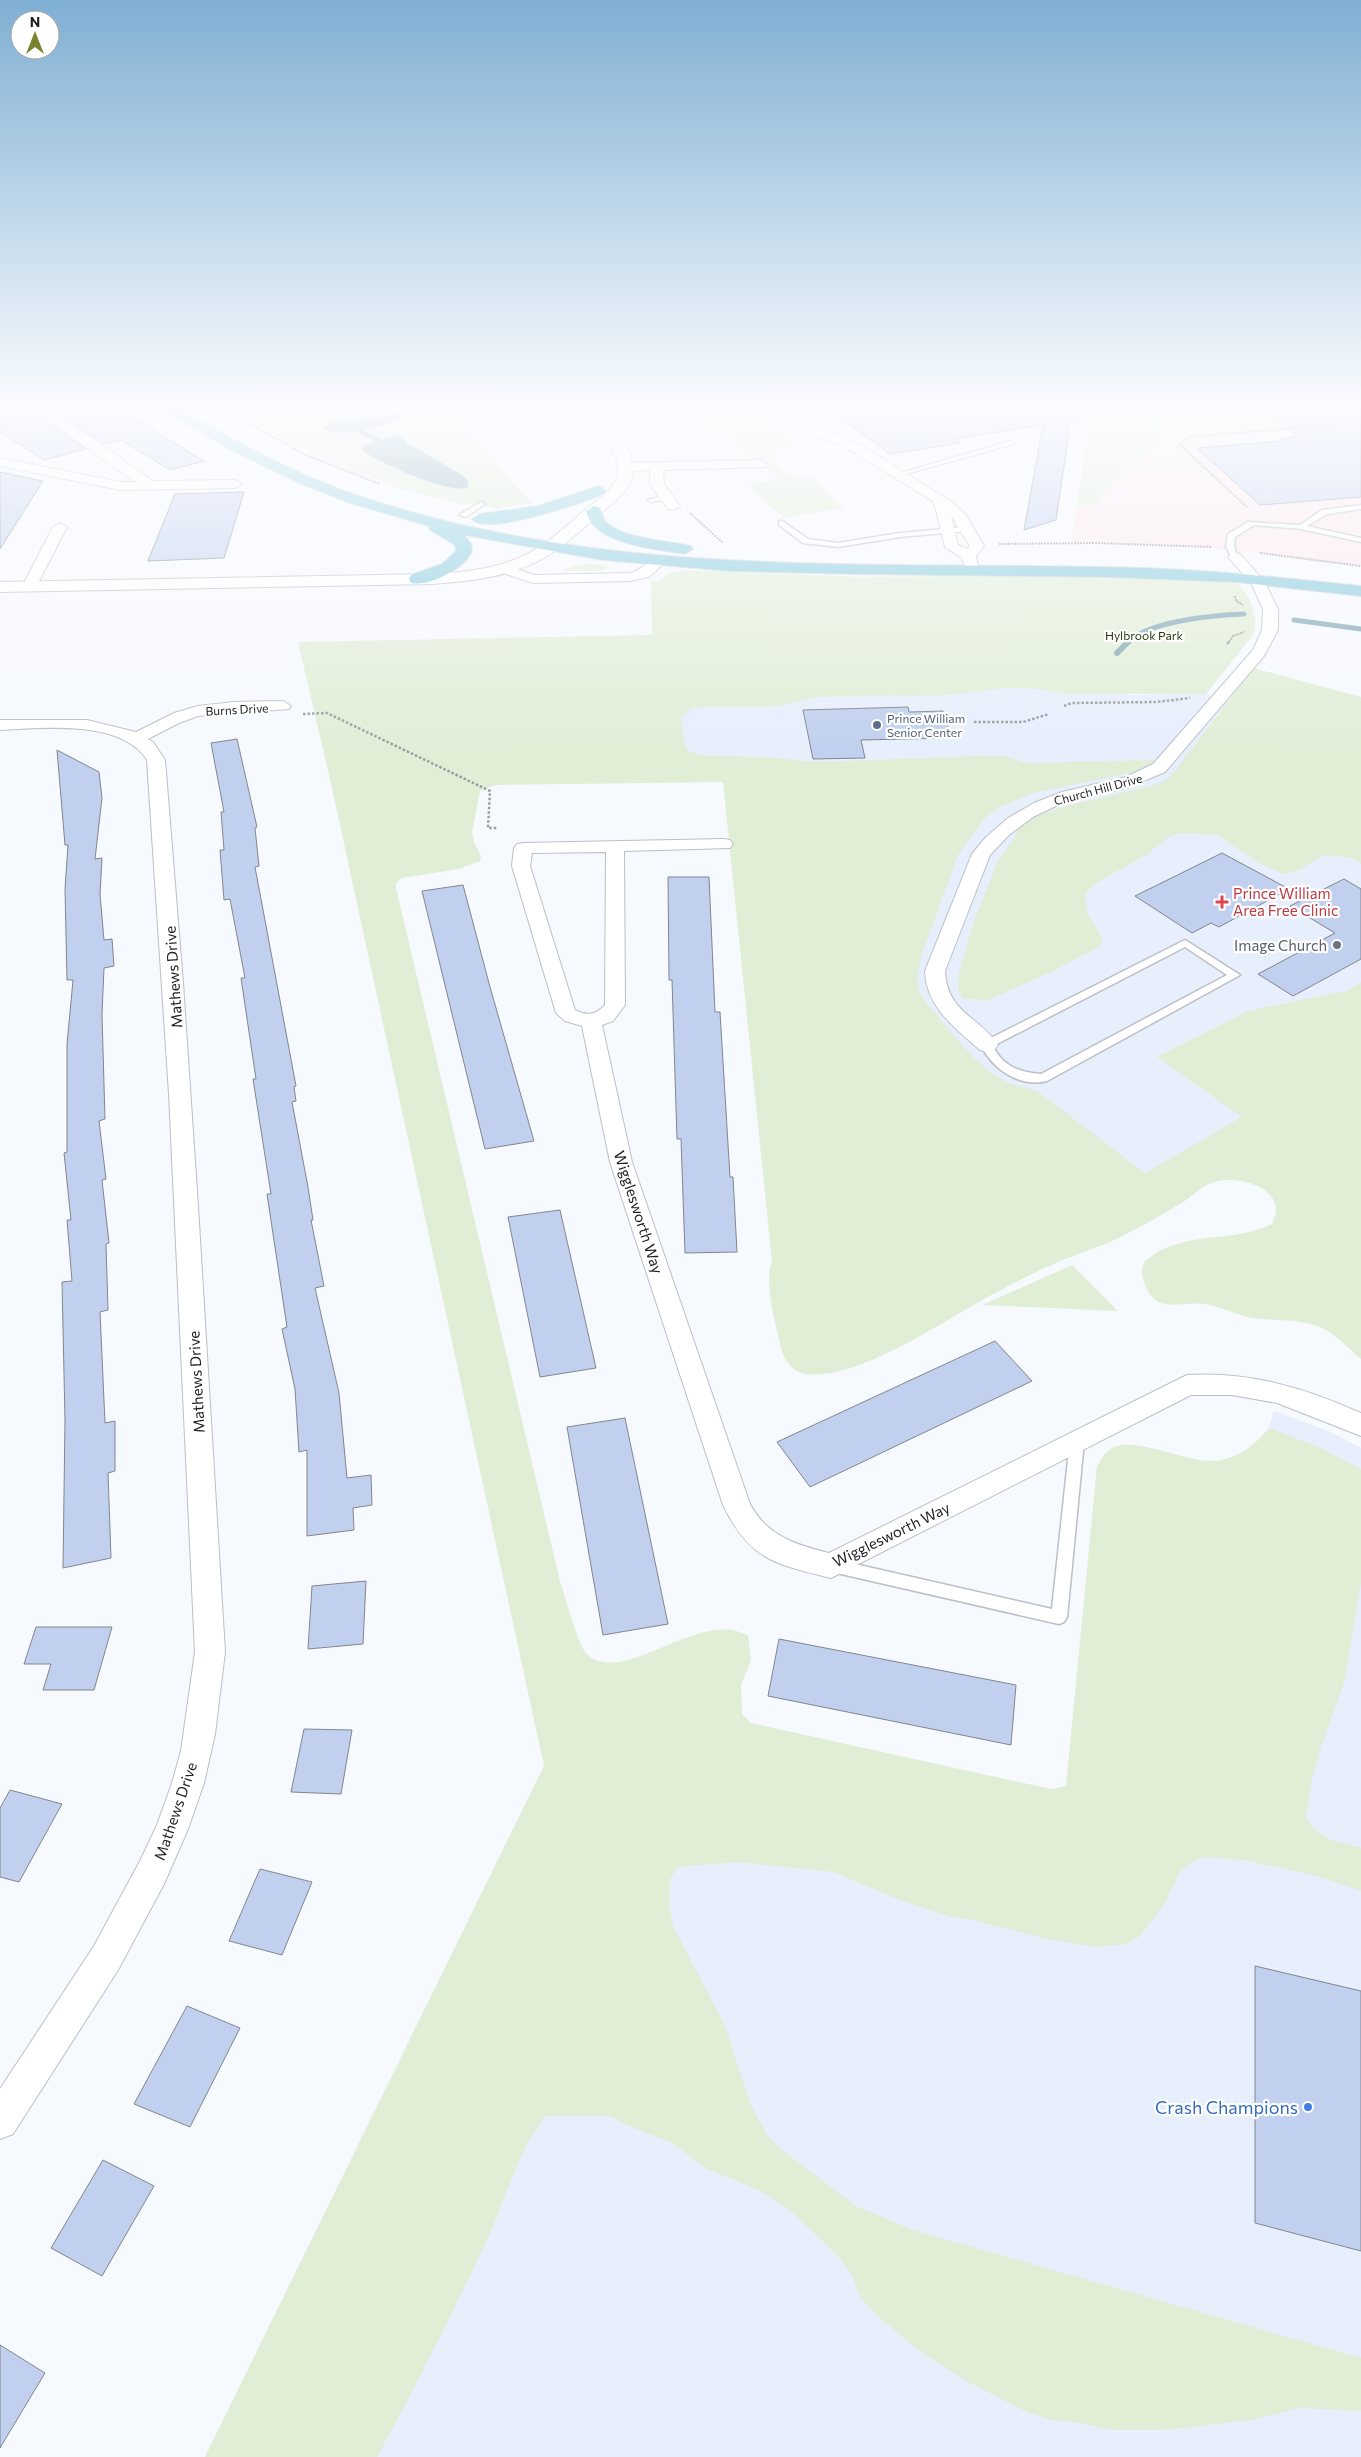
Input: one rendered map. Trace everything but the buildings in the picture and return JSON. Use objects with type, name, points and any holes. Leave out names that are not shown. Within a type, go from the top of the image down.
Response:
[{"type":"main road","points":[[418,520],[532,544],[549,539]]},
{"type":"main road","points":[[500,520],[549,539],[658,562],[773,569],[970,563],[1052,555]]},
{"type":"main road","points":[[597,520],[611,532],[688,550]]},
{"type":"main road","points":[[417,579],[447,568],[458,560],[464,552],[462,543],[459,540],[426,522]]},
{"type":"main road","points":[[566,535],[688,550],[1256,578],[1361,591]]},
{"type":"main road","points":[[1213,551],[1235,557],[1258,556]]},
{"type":"street","points":[[0,587],[462,577],[505,569],[533,558],[569,520]]},
{"type":"street","points":[[549,539],[566,535],[584,520]]},
{"type":"street","points":[[945,520],[952,546],[970,563],[976,546],[961,520]]},
{"type":"street","points":[[29,587],[60,527]]},
{"type":"street","points":[[417,579],[492,563],[532,544]]},
{"type":"street","name":"Church Hill Drive","points":[[987,1044],[960,1022],[948,1008],[937,990],[934,980],[981,854],[994,837],[1010,822],[1031,810],[1082,792],[1127,784],[1146,777],[1159,768],[1248,665],[1271,629],[1270,613],[1256,578],[1235,557]]},
{"type":"street","points":[[505,569],[534,579],[642,575],[658,562]]},
{"type":"street","name":"Burns Drive","points":[[136,738],[174,719],[194,712],[223,708],[283,706]]},
{"type":"street","name":"Mathews Drive","points":[[0,725],[86,725],[117,731],[136,738],[148,746],[156,760],[170,922],[183,1122],[209,1661],[203,1715],[188,1782],[155,1868],[125,1927],[0,2121]]},
{"type":"street","points":[[615,846],[615,1005],[611,1013],[602,1018],[591,1021],[574,1018],[566,1013],[521,866],[523,848],[615,846],[724,844]]},
{"type":"street","name":"Wigglesworth Way","points":[[591,1021],[621,1162],[741,1515],[756,1535],[778,1551],[830,1566],[1187,1385],[1205,1383],[1238,1385],[1283,1395],[1324,1408],[1361,1425]]},
{"type":"lane","points":[[1301,527],[1313,520]]},
{"type":"lane","points":[[782,523],[806,541],[827,545],[847,545],[893,536],[967,529]]},
{"type":"lane","points":[[1235,557],[1230,546],[1231,536],[1248,524],[1301,527],[1361,540]]},
{"type":"lane","points":[[1186,943],[1235,975],[1044,1078],[1027,1077],[1008,1071],[996,1062],[987,1044],[1186,943]]},
{"type":"lane","points":[[830,1566],[1059,1617],[1077,1441]]},
{"type":"path","points":[[696,520],[723,543]]},
{"type":"path","points":[[996,544],[1213,551]]},
{"type":"path","points":[[1258,556],[1361,566]]},
{"type":"path","points":[[1235,596],[1236,601],[1248,608]]},
{"type":"path","points":[[1227,644],[1233,636],[1247,631]]},
{"type":"path","points":[[1064,706],[1072,703],[1156,702],[1195,698]]},
{"type":"path","points":[[302,714],[327,713],[490,791],[488,828],[496,828]]},
{"type":"path","points":[[974,722],[1022,722],[1049,714]]},
{"type":"shaded area","points":[[1074,520],[1361,520],[1361,565],[1199,547],[1071,542]]},
{"type":"shaded area","points":[[298,642],[949,668],[1128,695],[1206,694],[1244,704],[1361,773],[1361,1091],[841,1351],[756,770],[301,658]]},
{"type":"shaded area","points":[[1274,1411],[1328,1431],[1361,1448],[1361,2457],[205,2457],[544,1766],[534,1716],[1130,1857]]},
{"type":"green space","points":[[587,564],[604,565],[607,568],[599,571],[564,571],[572,566]]},
{"type":"green space","name":"Hylbrook Park","points":[[686,570],[860,577],[1126,575],[1232,581],[1243,590],[1252,604],[1255,620],[1253,635],[1206,694],[1069,694],[1037,689],[1005,688],[948,695],[820,697],[772,707],[693,708],[681,716],[685,747],[690,752],[709,756],[764,757],[816,762],[983,756],[1005,756],[1025,763],[1157,760],[1134,772],[1033,793],[998,808],[986,817],[958,855],[922,954],[917,977],[919,991],[927,1004],[971,1055],[992,1074],[1009,1083],[1037,1091],[1145,1173],[1242,1117],[1157,1057],[1248,1011],[1346,991],[1361,983],[1361,1359],[1335,1336],[1317,1326],[1297,1321],[1247,1317],[1209,1305],[1163,1304],[1150,1295],[1144,1283],[1142,1271],[1145,1261],[1158,1252],[1186,1242],[1244,1233],[1272,1224],[1276,1211],[1274,1201],[1268,1193],[1258,1186],[1246,1182],[1222,1180],[1200,1189],[1183,1202],[1124,1236],[1028,1276],[878,1357],[852,1368],[828,1373],[806,1374],[797,1371],[788,1363],[782,1352],[770,1293],[769,1282],[772,1262],[723,782],[495,785],[480,791],[472,832],[474,842],[481,856],[480,861],[459,869],[401,878],[396,883],[396,888],[560,1581],[576,1630],[586,1653],[601,1662],[619,1662],[708,1631],[729,1630],[748,1636],[751,1660],[741,1685],[742,1714],[751,1723],[1052,1789],[1066,1786],[1097,1466],[1105,1453],[1119,1446],[1132,1445],[1194,1459],[1222,1460],[1248,1448],[1269,1428],[1319,1447],[1361,1469],[1361,1582],[1345,1680],[1321,1747],[1312,1780],[1306,1818],[1323,1836],[1361,1848],[1361,1891],[1321,1877],[1245,1860],[1205,1857],[1192,1862],[1180,1872],[1164,1905],[1140,1936],[1127,1944],[1096,1947],[1043,1938],[969,1919],[951,1917],[897,1899],[834,1872],[739,1862],[678,1867],[670,1879],[670,1912],[673,1926],[726,2028],[750,2103],[767,2135],[779,2148],[856,2206],[913,2230],[1361,2358],[1361,2411],[1300,2408],[1252,2420],[1165,2430],[1112,2430],[1076,2422],[1052,2420],[1027,2412],[970,2383],[921,2352],[876,2315],[860,2297],[851,2273],[838,2256],[791,2211],[769,2196],[707,2169],[672,2143],[631,2127],[610,2116],[545,2116],[525,2148],[481,2253],[377,2457],[205,2457],[544,1766],[330,779],[298,642],[652,635],[651,581],[660,581],[668,574]]},
{"type":"green space","points":[[1253,668],[1361,697],[1361,864],[1355,859],[1324,855],[1299,870],[1283,874],[1257,862],[1217,835],[1185,833],[1171,835],[1146,855],[1096,883],[1086,892],[1085,901],[1088,914],[1103,941],[1100,946],[1053,971],[986,1001],[963,998],[959,992],[958,976],[973,924],[997,863],[1012,842],[1018,829],[1033,818],[1061,807],[1161,783],[1172,775]]},
{"type":"green space","points":[[1072,1265],[1118,1311],[982,1305]]},
{"type":"waterway","points":[[1128,642],[1138,635],[1166,624],[1183,620],[1244,614]]},
{"type":"waterway","points":[[1294,620],[1361,629]]},
{"type":"waterway","points":[[1117,653],[1128,642]]},
{"type":"place","name":"Prince William Senior Center","points":[[877,725]]},
{"type":"place","name":"Prince William Area Free Clinic","points":[[1222,902]]},
{"type":"place","name":"Image Church","points":[[1337,945]]},
{"type":"place","name":"Crash Champions","points":[[1308,2107]]}]
